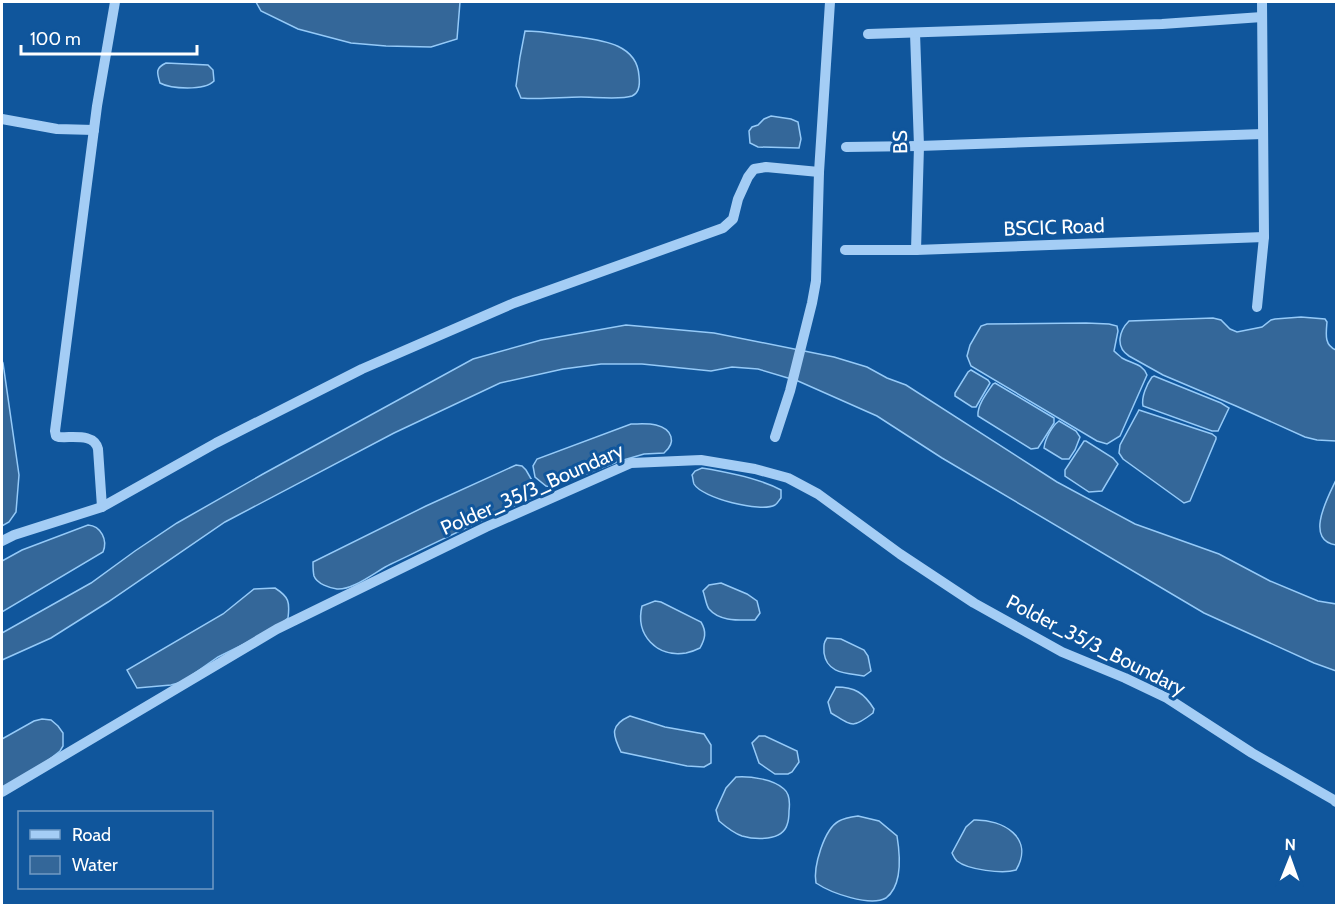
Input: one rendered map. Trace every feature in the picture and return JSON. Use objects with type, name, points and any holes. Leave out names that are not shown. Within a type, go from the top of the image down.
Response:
[{"type":"street","points":[[102,507],[96,442],[87,438],[59,437],[54,431],[97,106],[115,2]]},
{"type":"street","points":[[775,437],[790,391],[816,281],[819,172],[830,2]]},
{"type":"street","points":[[1257,307],[1264,237],[1262,2]]},
{"type":"street","points":[[868,34],[1162,24],[1262,17]]},
{"type":"street","name":"BS","points":[[915,33],[919,146],[916,250]]},
{"type":"street","points":[[2,119],[57,129],[94,130]]},
{"type":"street","points":[[846,147],[1263,134]]},
{"type":"street","points":[[2,541],[14,535],[102,507],[216,443],[362,369],[514,303],[723,228],[733,219],[745,184],[754,169],[766,167],[819,172]]},
{"type":"street","name":"BSCIC Road","points":[[845,250],[916,250],[1264,237]]},
{"type":"street","name":"Polder_35/3_Boundary","points":[[2,792],[278,629],[486,527],[631,463],[701,460],[755,469],[788,478],[818,494],[900,554],[974,603],[1062,652],[1167,698],[1252,753],[1336,802]]},
{"type":"water","points":[[256,2],[460,2],[457,39],[431,47],[351,43],[298,29],[261,11]]},
{"type":"water","points":[[525,31],[604,41],[624,49],[637,65],[638,90],[632,96],[621,98],[521,98],[516,86]]},
{"type":"water","points":[[166,63],[208,65],[213,70],[214,81],[195,88],[165,85],[160,83],[158,71]]},
{"type":"water","points":[[771,116],[798,122],[801,139],[799,148],[758,147],[750,143],[749,131],[752,127]]},
{"type":"water","points":[[1301,317],[1325,319],[1329,345],[1336,350],[1336,441],[1305,437],[1163,375],[1129,356],[1120,344],[1121,334],[1129,321],[1213,318],[1221,320],[1237,332],[1262,327],[1275,319]]},
{"type":"water","points":[[1086,323],[1117,326],[1114,351],[1122,358],[1140,366],[1147,375],[1120,436],[1107,444],[1097,441],[971,366],[967,356],[970,345],[981,326],[987,324]]},
{"type":"water","points":[[626,325],[714,333],[834,357],[867,367],[906,385],[1057,482],[1135,524],[1219,554],[1270,581],[1318,601],[1336,604],[1336,671],[1204,613],[942,458],[877,416],[798,381],[758,369],[732,367],[711,371],[642,364],[601,364],[563,369],[500,383],[394,433],[225,522],[51,638],[2,660],[2,633],[91,583],[177,523],[473,359],[541,340]]},
{"type":"water","points":[[2,361],[19,475],[16,512],[9,522],[2,526]]},
{"type":"water","points":[[971,370],[990,383],[976,407],[972,407],[955,396]]},
{"type":"water","points":[[1154,376],[1229,408],[1218,431],[1212,431],[1143,406],[1145,391]]},
{"type":"water","points":[[995,383],[1054,418],[1054,423],[1038,448],[1031,449],[978,416],[985,395]]},
{"type":"water","points":[[1139,410],[1216,437],[1190,501],[1184,503],[1123,459],[1119,453],[1120,445]]},
{"type":"water","points":[[1059,421],[1076,431],[1080,437],[1069,459],[1062,459],[1044,448],[1049,433]]},
{"type":"water","points":[[631,424],[653,424],[666,430],[671,436],[668,449],[664,453],[644,454],[620,461],[552,487],[546,486],[535,477],[533,466],[537,459]]},
{"type":"water","points":[[1084,441],[1113,458],[1118,464],[1102,491],[1089,492],[1065,476],[1065,470]]},
{"type":"water","points":[[516,465],[526,470],[537,489],[534,497],[391,564],[365,580],[350,586],[337,589],[324,585],[316,579],[313,562],[426,506]]},
{"type":"water","points":[[702,468],[763,482],[781,490],[781,498],[775,505],[768,507],[745,506],[719,499],[694,484],[692,475]]},
{"type":"water","points":[[1336,480],[1336,545],[1326,541],[1321,535],[1320,527],[1324,507]]},
{"type":"water","points":[[88,525],[97,528],[102,534],[105,543],[103,552],[2,612],[2,561],[22,550]]},
{"type":"water","points":[[721,583],[757,601],[760,613],[755,620],[724,618],[709,609],[703,591],[709,585]]},
{"type":"water","points":[[275,588],[286,597],[289,608],[288,618],[274,629],[218,657],[182,682],[137,688],[127,670],[223,614],[254,589]]},
{"type":"water","points":[[655,601],[701,622],[705,635],[700,648],[688,653],[675,654],[657,648],[650,642],[642,626],[642,606]]},
{"type":"water","points":[[827,638],[841,639],[864,650],[868,656],[871,671],[864,676],[833,669],[824,653]]},
{"type":"water","points":[[836,687],[849,688],[863,695],[874,709],[873,713],[861,722],[852,724],[831,713],[828,702]]},
{"type":"water","points":[[630,716],[665,727],[704,734],[711,745],[711,763],[704,767],[687,766],[621,752],[615,735],[616,727]]},
{"type":"water","points":[[42,719],[51,720],[58,726],[63,733],[63,746],[36,770],[2,788],[2,739]]},
{"type":"water","points":[[759,736],[765,736],[797,751],[799,762],[792,772],[775,774],[759,763],[752,743]]},
{"type":"water","points":[[736,777],[768,781],[786,791],[789,802],[789,819],[780,834],[768,838],[742,836],[719,821],[716,810],[726,788]]},
{"type":"water","points":[[858,816],[879,821],[897,836],[898,877],[886,898],[870,901],[851,898],[816,883],[818,858],[829,832],[839,821]]},
{"type":"water","points":[[974,820],[1005,827],[1019,840],[1022,849],[1021,859],[1016,870],[1003,872],[977,869],[955,859],[952,853],[966,827]]}]
